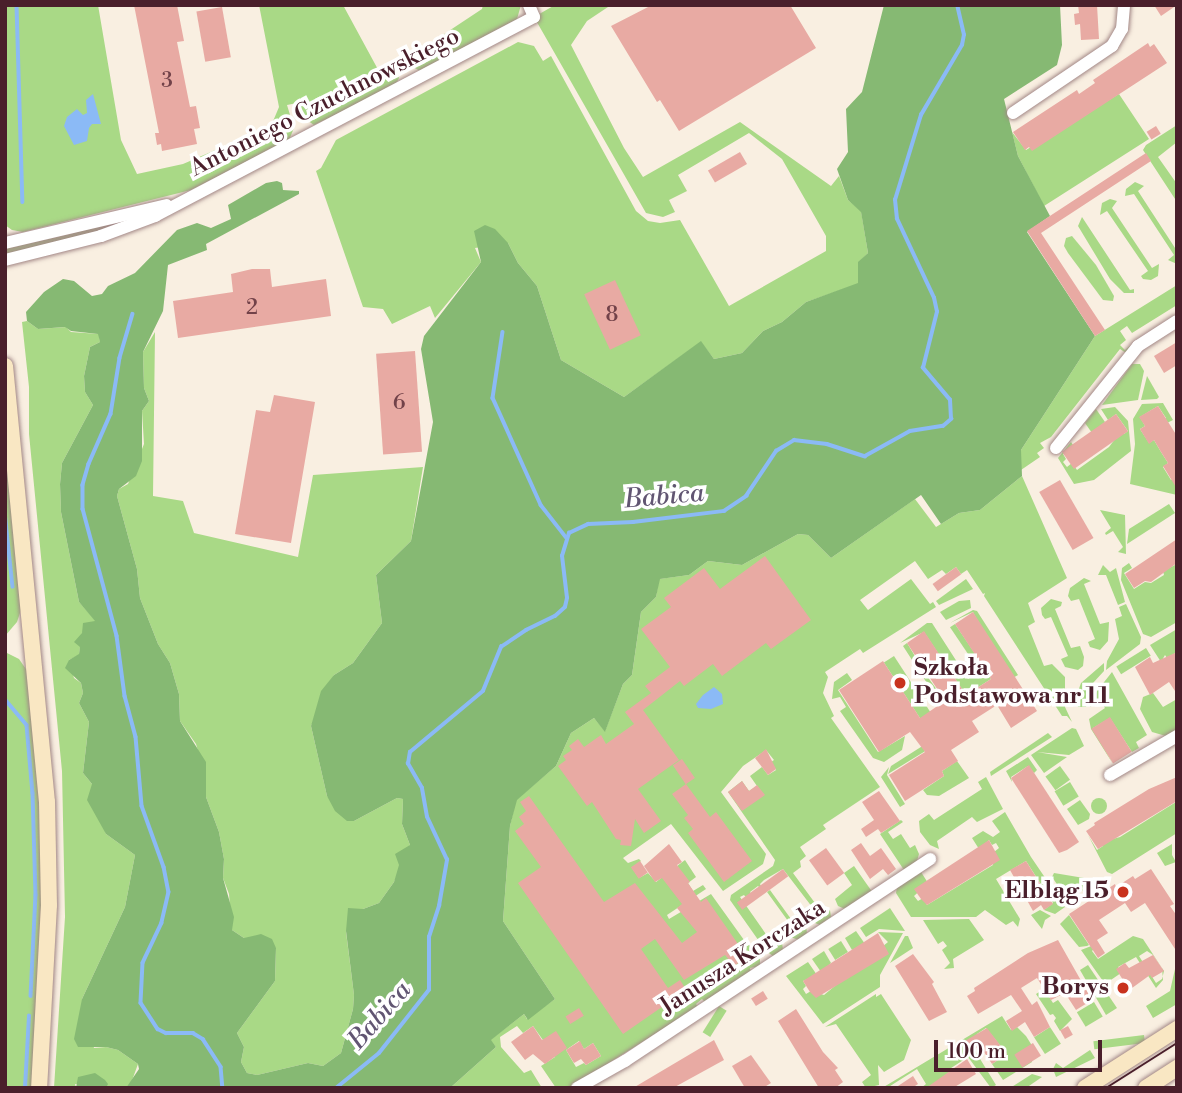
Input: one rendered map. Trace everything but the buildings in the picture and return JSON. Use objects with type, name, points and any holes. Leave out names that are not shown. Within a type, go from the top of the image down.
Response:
[{"type":"street","points":[[1013,113],[1108,51],[1122,29],[1124,5]]},
{"type":"street","name":"Antoniego Czuchnowskiego","points":[[5,260],[101,236],[155,216],[171,205],[227,180],[531,11]]},
{"type":"street","name":"Antoniego Czuchnowskiego","points":[[5,243],[171,205]]},
{"type":"street","points":[[1056,448],[1138,346],[1177,321]]},
{"type":"street","points":[[5,366],[47,802],[49,905],[39,1088]]},
{"type":"street","points":[[1110,775],[1177,736]]},
{"type":"street","name":"Janusza Korczaka","points":[[577,1088],[629,1058],[930,859]]},
{"type":"street","points":[[1085,1088],[1177,1030]]},
{"type":"street","points":[[1146,1088],[1177,1068]]},
{"type":"green space","points":[[5,5],[98,5],[121,140],[137,174],[183,164],[271,126],[279,107],[259,5],[343,5],[381,75],[395,66],[399,78],[395,86],[314,125],[301,116],[297,103],[287,105],[294,128],[289,140],[191,190],[23,232],[12,230],[5,225]]},
{"type":"green space","points":[[483,5],[521,5],[517,19],[420,71],[405,60],[482,9]]},
{"type":"green space","points":[[555,5],[611,5],[587,21],[571,45],[624,148],[643,177],[740,122],[831,186],[839,176],[848,200],[861,211],[868,253],[859,262],[858,284],[806,302],[782,322],[763,331],[742,353],[714,359],[701,342],[624,397],[561,360],[537,286],[518,263],[508,243],[475,248],[481,262],[435,318],[430,306],[392,324],[383,309],[363,307],[316,171],[321,168],[336,140],[518,42],[534,46],[543,61],[551,56],[636,211],[648,221],[660,223],[680,220],[729,306],[826,251],[826,236],[782,159],[749,133],[678,175],[687,191],[669,200],[675,212],[663,217],[646,213],[534,17]]},
{"type":"green space","points":[[884,5],[1060,5],[1062,45],[1057,65],[1004,99],[1018,156],[1050,216],[1027,232],[1095,336],[1021,450],[1022,476],[980,510],[959,513],[941,524],[921,495],[831,558],[808,535],[798,534],[742,565],[708,561],[689,575],[660,579],[656,597],[641,612],[632,675],[623,684],[605,732],[594,718],[571,733],[556,766],[517,800],[510,826],[503,921],[555,999],[528,1020],[524,1014],[491,1040],[496,1047],[450,1088],[126,1088],[139,1069],[138,1064],[118,1050],[78,1047],[74,1039],[82,999],[125,907],[135,855],[106,834],[87,800],[92,784],[83,773],[89,722],[79,703],[83,693],[81,683],[65,668],[69,660],[79,654],[80,647],[74,642],[82,633],[83,623],[95,621],[79,602],[61,512],[62,463],[93,405],[85,392],[84,376],[90,347],[100,342],[98,334],[71,331],[65,327],[38,329],[27,321],[26,312],[44,292],[63,279],[74,281],[92,296],[102,294],[108,286],[135,273],[177,230],[197,223],[211,228],[231,219],[228,205],[266,183],[277,181],[282,183],[283,190],[299,191],[299,194],[206,244],[207,250],[168,265],[163,311],[143,352],[144,388],[149,401],[142,411],[142,461],[136,476],[119,489],[117,496],[137,569],[140,598],[158,644],[170,663],[179,694],[180,721],[206,762],[206,797],[219,832],[224,859],[223,878],[234,917],[232,930],[244,938],[261,934],[272,939],[276,948],[275,981],[237,1033],[244,1047],[241,1062],[247,1073],[257,1075],[308,1063],[323,1066],[341,1053],[353,1009],[354,995],[346,931],[348,908],[363,909],[379,903],[394,882],[399,865],[395,854],[410,845],[402,824],[403,799],[397,798],[354,821],[347,821],[335,811],[327,796],[311,726],[321,691],[334,675],[353,663],[382,623],[376,575],[411,541],[433,422],[421,349],[424,336],[481,262],[474,231],[485,225],[495,229],[508,243],[518,263],[537,286],[561,360],[624,397],[701,341],[714,359],[742,353],[763,331],[782,322],[806,302],[858,283],[858,262],[868,253],[861,212],[848,200],[837,169],[848,152],[846,109],[862,92]]},
{"type":"green space","points":[[1119,94],[1149,139],[1044,206],[1018,156],[1012,132],[1026,150]]},
{"type":"green space","points":[[1177,125],[1177,142],[1158,157],[1177,184],[1177,202],[1143,150],[1146,145]]},
{"type":"green space","points":[[1135,182],[1144,186],[1138,191],[1177,251],[1177,264],[1168,260],[1174,255],[1134,194],[1125,196],[1126,189]]},
{"type":"green space","points":[[1110,199],[1117,201],[1112,208],[1152,268],[1159,264],[1158,276],[1151,280],[1141,276],[1148,271],[1107,211],[1100,215],[1102,203]]},
{"type":"green space","points":[[159,206],[123,225],[5,254],[5,249],[71,234]]},
{"type":"green space","points":[[1082,217],[1130,290],[1134,289],[1134,293],[1124,293],[1110,279],[1078,226]]},
{"type":"green space","points":[[1072,236],[1096,265],[1114,296],[1113,301],[1103,300],[1068,253],[1064,246],[1066,238]]},
{"type":"green space","points":[[1177,285],[1177,305],[1132,333],[1127,326],[1120,331],[1126,340],[1120,345],[1125,350],[1131,345],[1126,353],[1120,349],[1051,437],[1040,443],[1044,448],[1037,453],[1040,457],[1021,470],[1021,450],[1095,336]]},
{"type":"green space","points":[[27,321],[38,329],[66,327],[71,332],[99,334],[100,342],[90,347],[84,376],[85,392],[93,405],[62,463],[61,512],[79,602],[96,621],[82,633],[79,655],[69,660],[74,678],[81,683],[83,693],[79,703],[89,722],[83,773],[92,784],[106,834],[135,855],[125,907],[82,999],[94,1048],[118,1050],[138,1064],[130,1086],[126,1088],[75,1084],[76,1088],[54,1088],[65,917],[62,771],[29,434],[29,387],[22,322]]},
{"type":"green space","points":[[155,332],[153,496],[183,501],[194,533],[298,557],[313,475],[423,467],[411,541],[376,575],[382,623],[353,663],[334,675],[311,726],[327,796],[354,821],[397,798],[403,799],[402,824],[410,845],[394,882],[379,903],[363,909],[346,932],[354,995],[353,1009],[341,1053],[323,1066],[308,1063],[257,1075],[247,1073],[241,1062],[244,1047],[237,1033],[275,981],[276,948],[244,938],[232,930],[229,894],[223,878],[224,859],[219,832],[206,797],[206,778],[196,744],[180,721],[179,694],[170,663],[158,644],[140,598],[137,569],[117,496],[119,489],[128,484],[144,444],[142,411],[149,401],[144,388],[143,352]]},
{"type":"green space","points":[[1132,364],[1140,364],[1144,371],[1138,400],[1102,405]]},
{"type":"green space","points":[[1147,376],[1159,397],[1157,399],[1141,400]]},
{"type":"green space","points":[[1163,403],[1173,420],[1163,425],[1161,422],[1166,418],[1158,406],[1140,417],[1145,426],[1140,429],[1149,443],[1154,440],[1168,463],[1163,467],[1171,480],[1177,478],[1177,495],[1130,484],[1135,444],[1133,419],[1142,404]]},
{"type":"green space","points":[[1115,407],[1128,421],[1131,451],[1094,480],[1074,484],[1058,458],[1071,442],[1075,448],[1063,454],[1066,459],[1063,462],[1067,467],[1072,463],[1077,470],[1109,447],[1121,431],[1124,434],[1128,431],[1116,414],[1108,420],[1101,409]]},
{"type":"green space","points":[[1096,409],[1105,422],[1092,433],[1085,423]]},
{"type":"green space","points":[[5,434],[22,607],[17,622],[5,636]]},
{"type":"green space","points":[[1022,476],[1067,578],[1028,603],[1035,622],[1028,626],[1044,666],[1052,664],[1065,677],[1065,707],[1072,722],[1067,716],[1062,716],[984,596],[985,593],[983,594],[967,570],[961,574],[956,567],[946,574],[942,570],[928,579],[915,561],[860,600],[868,610],[911,579],[930,604],[933,602],[936,607],[863,653],[860,649],[825,672],[828,677],[823,693],[834,716],[831,718],[880,787],[823,825],[826,829],[800,847],[806,856],[800,861],[801,867],[793,873],[823,914],[830,910],[831,917],[820,925],[815,923],[819,916],[783,869],[764,880],[760,884],[764,892],[758,886],[750,892],[755,899],[750,902],[744,895],[740,897],[775,947],[782,942],[783,950],[773,956],[766,951],[730,900],[731,895],[773,866],[775,860],[728,792],[742,781],[749,791],[757,786],[750,776],[762,767],[768,775],[776,770],[771,762],[774,760],[766,750],[743,766],[721,792],[766,854],[763,864],[723,891],[671,824],[623,858],[628,863],[639,859],[641,861],[632,868],[639,878],[648,873],[656,882],[685,860],[696,877],[688,883],[693,891],[703,885],[706,889],[667,915],[669,919],[711,894],[744,940],[760,956],[760,966],[750,968],[751,972],[705,1002],[702,999],[696,1004],[698,1007],[569,1088],[556,1088],[541,1066],[555,1057],[533,1026],[523,1033],[517,1026],[500,1037],[501,1047],[524,1073],[531,1070],[542,1088],[450,1088],[496,1047],[490,1040],[524,1014],[527,1019],[555,999],[503,921],[510,826],[516,800],[556,766],[571,733],[594,718],[605,731],[623,684],[632,675],[641,612],[656,597],[659,579],[689,575],[708,561],[742,565],[798,534],[808,535],[831,558],[915,499],[936,527],[959,513],[980,510]],"holes":[[[579,1041],[584,1049],[593,1043],[601,1056],[586,1065],[584,1063],[576,1067],[566,1050]]]},
{"type":"green space","points":[[1169,504],[1175,513],[1127,544],[1129,529]]},
{"type":"green space","points":[[1100,510],[1125,515],[1126,554],[1118,552],[1123,547],[1113,531],[1106,535],[1111,528]]},
{"type":"green space","points":[[1129,563],[1132,568],[1124,573],[1134,589],[1145,582],[1151,583],[1164,575],[1163,571],[1177,564],[1177,622],[1151,637],[1143,634],[1121,580],[1122,568]]},
{"type":"green space","points":[[1103,565],[1110,572],[1116,568],[1125,602],[1118,605],[1106,575],[1098,575]]},
{"type":"green space","points":[[1084,578],[1091,581],[1084,584],[1100,624],[1109,622],[1108,641],[1100,650],[1090,647],[1088,642],[1095,639],[1079,599],[1071,601],[1068,596],[1070,588]]},
{"type":"green space","points":[[966,579],[973,589],[939,605],[936,601]]},
{"type":"green space","points":[[1051,599],[1062,602],[1061,606],[1055,609],[1071,648],[1080,646],[1084,657],[1083,666],[1078,670],[1065,667],[1061,659],[1068,656],[1051,617],[1045,619],[1042,615],[1041,608]]},
{"type":"green space","points":[[970,600],[971,608],[946,620],[940,612],[959,601]]},
{"type":"green space","points":[[1126,604],[1141,637],[1140,644],[1106,670],[1107,661],[1119,639],[1115,619],[1122,616],[1119,607]]},
{"type":"green space","points":[[973,610],[977,611],[1018,675],[1006,682],[973,612],[950,623]]},
{"type":"green space","points":[[927,623],[932,623],[968,679],[984,668],[991,679],[966,695],[924,632],[900,643]]},
{"type":"green space","points":[[955,624],[983,665],[978,669],[950,627]]},
{"type":"green space","points":[[1177,629],[1177,652],[1167,658],[1165,655],[1161,662],[1150,645]]},
{"type":"green space","points":[[907,643],[940,694],[934,694],[903,646]]},
{"type":"green space","points":[[1146,648],[1151,656],[1121,674],[1116,667]]},
{"type":"green space","points":[[5,652],[19,659],[28,672],[41,815],[42,888],[32,1088],[5,1088]]},
{"type":"green space","points":[[894,656],[933,716],[923,723],[884,663]]},
{"type":"green space","points":[[1104,663],[1104,671],[1093,683],[1086,707],[1078,707],[1076,697],[1081,683]]},
{"type":"green space","points":[[1112,672],[1147,735],[1136,742],[1139,748],[1132,752],[1110,718],[1093,728],[1113,764],[1091,729],[1089,719],[1105,708],[1100,701],[1090,707],[1097,691]]},
{"type":"green space","points":[[847,673],[852,680],[838,690],[878,752],[905,736],[902,750],[884,762],[873,758],[840,711],[846,707],[840,697],[832,699],[834,682]]},
{"type":"green space","points":[[1153,693],[1163,707],[1177,699],[1177,730],[1166,736],[1152,732],[1140,709],[1143,697]]},
{"type":"green space","points":[[1072,728],[1076,729],[1084,746],[1069,755],[1037,752],[1067,757],[1044,773],[1031,755]]},
{"type":"green space","points":[[1048,733],[1052,737],[991,776],[990,772]]},
{"type":"green space","points":[[924,745],[927,750],[888,774],[891,766]]},
{"type":"green space","points":[[1028,757],[1037,770],[1034,773],[1028,766],[1011,777],[1012,782],[1006,771]]},
{"type":"green space","points":[[957,761],[969,778],[939,796],[927,795],[923,790],[944,776],[942,771]]},
{"type":"green space","points":[[1060,766],[1070,780],[1055,790],[1045,777]]},
{"type":"green space","points":[[889,767],[887,775],[905,804],[900,807],[881,777]]},
{"type":"green space","points":[[986,777],[1003,809],[977,822],[972,817],[937,841],[939,849],[930,845],[920,832],[919,821],[929,814],[934,820],[982,789],[978,782]]},
{"type":"green space","points":[[1070,782],[1079,797],[1063,806],[1055,791]]},
{"type":"green space","points":[[1099,798],[1105,800],[1105,812],[1099,814],[1093,812],[1091,806],[1093,800]]},
{"type":"green space","points":[[1080,800],[1090,814],[1089,819],[1078,825],[1067,809]]},
{"type":"green space","points":[[1176,802],[1177,833],[1112,874],[1107,872],[1088,835],[1097,850],[1103,846],[1102,842],[1120,837]]},
{"type":"green space","points":[[1005,812],[1065,907],[1055,914],[1044,910],[1053,903],[1026,861],[996,879],[1020,919],[1018,927],[1013,921],[1006,925],[985,910],[976,917],[911,917],[896,893],[897,887],[921,872],[928,883],[914,896],[918,901],[923,898],[927,905],[993,865],[994,852],[999,848],[996,843],[992,845],[989,840],[979,849],[972,838],[983,831],[993,837],[1000,832],[992,821]]},
{"type":"green space","points":[[901,820],[903,822],[888,832],[893,839],[901,834],[910,848],[915,845],[919,854],[917,861],[904,870],[880,834]]},
{"type":"green space","points":[[1172,844],[1172,855],[1176,862],[1165,866],[1157,853]]},
{"type":"green space","points":[[854,866],[873,893],[845,909],[838,906],[835,899],[852,885],[844,873]]},
{"type":"green space","points":[[1054,873],[1097,882],[1071,897],[1065,896],[1052,877]]},
{"type":"green space","points":[[770,890],[799,930],[806,926],[807,933],[799,940],[790,937],[796,932],[767,892]]},
{"type":"green space","points":[[890,908],[905,931],[879,929],[866,937],[860,928]]},
{"type":"green space","points":[[1040,910],[1051,916],[1045,920],[1042,929],[1031,915]]},
{"type":"green space","points":[[1069,915],[1089,945],[1079,947],[1060,924]]},
{"type":"green space","points":[[969,919],[984,940],[953,959],[954,968],[944,969],[950,963],[942,950],[947,946],[943,941],[938,944],[923,920]]},
{"type":"green space","points":[[856,931],[865,944],[852,950],[845,938]]},
{"type":"green space","points":[[878,932],[903,933],[880,975],[880,987],[823,1024],[786,976],[808,962],[817,975],[803,981],[806,986],[803,989],[806,994],[811,991],[824,995],[888,942]]},
{"type":"green space","points":[[905,936],[908,936],[913,948],[890,963]]},
{"type":"green space","points":[[1133,936],[1143,939],[1162,968],[1147,951],[1139,956],[1156,983],[1163,976],[1163,980],[1156,988],[1136,957],[1118,967],[1121,973],[1105,984],[1081,950],[1099,943],[1092,951],[1098,959]]},
{"type":"green space","points":[[841,941],[848,952],[835,960],[828,949]]},
{"type":"green space","points":[[824,951],[831,963],[821,972],[812,959]]},
{"type":"green space","points":[[1088,965],[1117,1008],[1106,1015],[1080,970]]},
{"type":"green space","points":[[1175,969],[1177,1004],[1153,1018],[1146,1006],[1170,991]]},
{"type":"green space","points":[[1044,989],[1053,1003],[1058,1000],[1072,1019],[1060,1031],[1054,1021],[1056,1018],[1053,1014],[1050,1015],[1036,994]]},
{"type":"green space","points":[[876,994],[876,997],[881,994],[911,1040],[904,1060],[884,1072],[878,1065],[879,1085],[866,1088],[862,1082],[871,1075],[836,1024],[825,1027]]},
{"type":"green space","points":[[1094,1002],[1103,1017],[1086,1027],[1077,1012]]},
{"type":"green space","points":[[719,1006],[727,1011],[710,1037],[703,1032]]},
{"type":"green space","points":[[1002,1016],[1011,1030],[1017,1027],[1026,1036],[1031,1044],[1032,1062],[1003,1080],[992,1064],[1007,1054],[986,1028],[977,1034],[974,1049],[996,1085],[991,1088],[968,1057],[948,1070],[950,1075],[936,1088],[921,1088],[926,1084],[917,1069],[887,1088],[882,1088]]},
{"type":"green space","points":[[1050,1027],[1061,1044],[1045,1054],[1034,1037]]},
{"type":"green space","points":[[1144,1035],[1145,1043],[1094,1049],[1093,1041]]},
{"type":"green space","points":[[1090,1050],[1095,1058],[1056,1077],[1053,1069],[1056,1063],[1063,1068]]},
{"type":"green space","points":[[95,1073],[108,1084],[106,1088],[76,1088],[78,1077]]},
{"type":"green space","points":[[1032,1074],[1042,1077],[1026,1088],[1010,1088]]},
{"type":"water","points":[[93,94],[101,124],[92,124],[87,141],[74,145],[64,126],[67,117],[77,109],[83,115],[87,113],[86,100]]},
{"type":"water","points":[[714,687],[722,694],[723,704],[711,709],[698,708],[696,704]]},
{"type":"waterway","points":[[17,5],[23,202]]},
{"type":"waterway","name":"Babica","points":[[336,1088],[379,1053],[429,990],[429,937],[439,906],[447,860],[427,817],[422,788],[408,764],[410,752],[483,691],[501,647],[526,630],[555,616],[565,607],[567,598],[562,556],[569,533],[588,524],[633,522],[724,511],[746,496],[776,451],[794,440],[827,444],[865,456],[910,431],[943,426],[951,419],[950,400],[923,368],[937,312],[934,298],[897,219],[895,200],[921,115],[962,45],[964,35],[957,5]]},
{"type":"waterway","points":[[133,314],[120,358],[111,414],[89,464],[83,485],[83,509],[117,636],[125,696],[136,737],[142,806],[164,867],[169,892],[162,923],[143,963],[141,1003],[158,1029],[166,1033],[193,1033],[203,1039],[221,1067],[223,1088]]},
{"type":"waterway","points":[[503,332],[493,398],[541,505],[566,537]]},
{"type":"waterway","points":[[5,512],[13,587]]},
{"type":"waterway","points":[[5,699],[27,725],[33,793],[36,895],[31,996]]},
{"type":"waterway","points":[[25,1088],[29,1016]]},
{"type":"tram line","points":[[1106,1088],[1177,1043]]},
{"type":"place","name":"Szkoła Podstawowa nr 11","points":[[900,683]]},
{"type":"place","name":"Elbląg 15","points":[[1123,892]]},
{"type":"place","name":"Borys","points":[[1123,988]]}]
